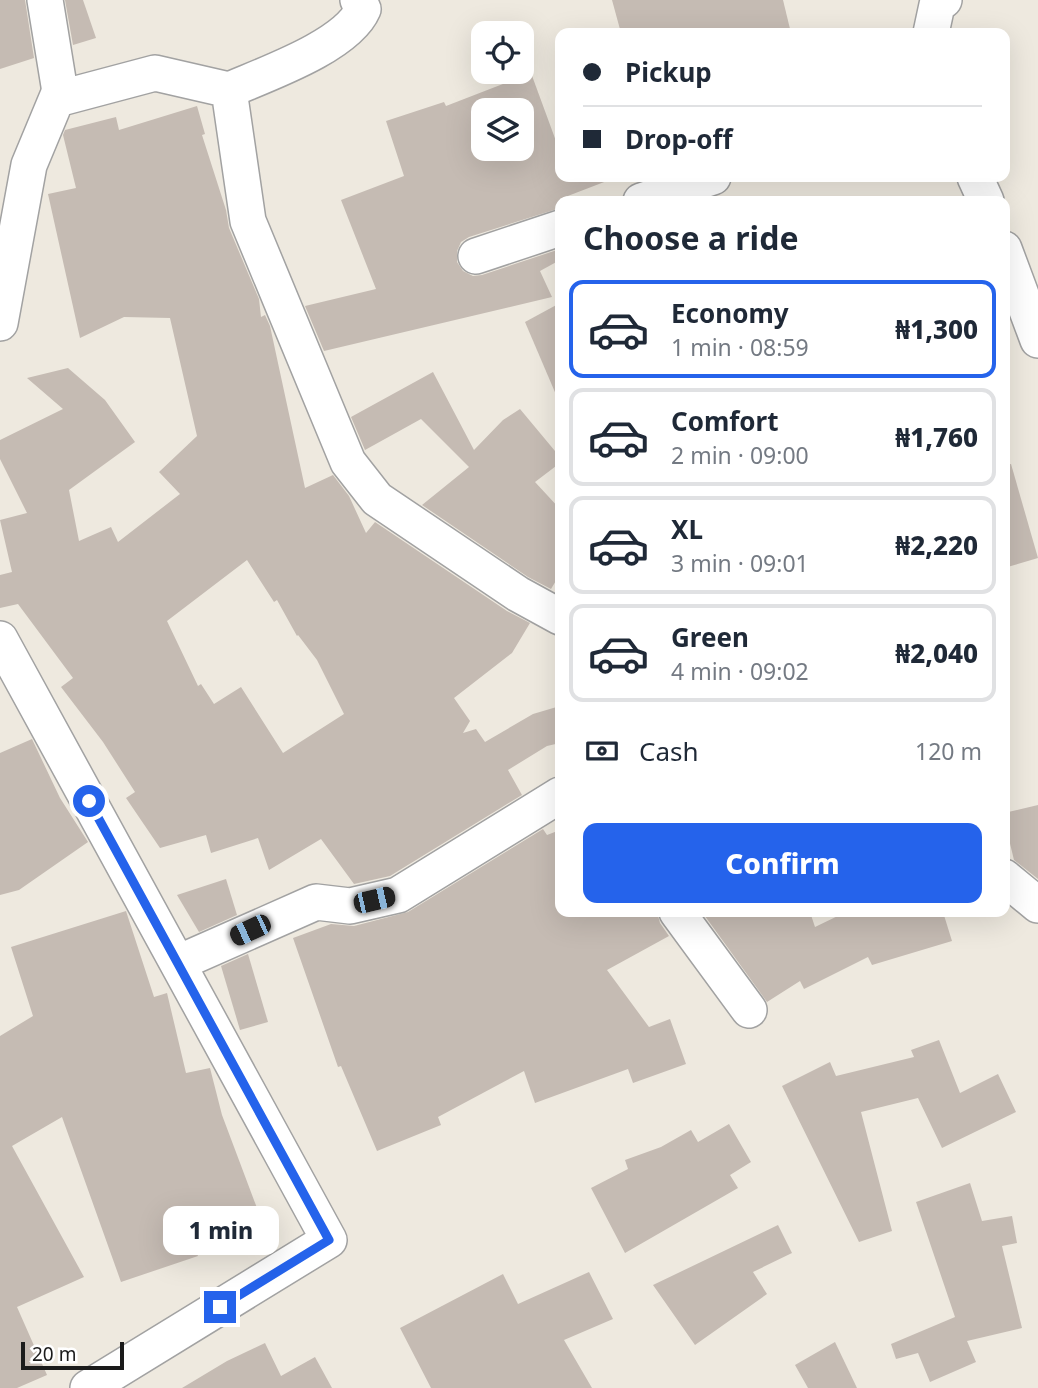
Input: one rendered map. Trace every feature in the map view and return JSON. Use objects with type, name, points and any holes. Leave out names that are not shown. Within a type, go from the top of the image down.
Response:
[{"type":"street","points":[[45,0],[61,98]]},
{"type":"street","points":[[61,98],[155,73],[229,90],[338,38],[359,19],[363,9],[358,0]]},
{"type":"street","points":[[932,28],[937,5],[944,0]]},
{"type":"street","points":[[229,90],[248,221],[348,462],[377,499],[518,594],[555,614]]},
{"type":"street","points":[[0,323],[29,165],[59,93],[61,98]]},
{"type":"street","points":[[656,196],[698,182]]},
{"type":"street","points":[[476,256],[555,230]]},
{"type":"street","points":[[1010,265],[1038,340]]},
{"type":"street","points":[[0,639],[329,1240],[88,1388]]},
{"type":"street","points":[[178,963],[316,902],[350,906],[398,895],[555,798]]},
{"type":"street","points":[[1010,882],[1038,905]]},
{"type":"street","points":[[681,917],[749,1010]]},
{"type":"building","points":[[0,0],[25,0],[34,58],[0,69]]},
{"type":"building","points":[[65,0],[83,0],[96,38],[73,45]]},
{"type":"building","points":[[612,0],[783,0],[790,28],[620,28]]},
{"type":"building","points":[[534,81],[555,138],[555,182],[604,182],[568,196],[555,196],[555,210],[469,237],[461,242],[457,251],[457,262],[463,271],[473,276],[482,275],[555,251],[555,263],[540,271],[552,297],[324,351],[305,306],[376,289],[341,200],[404,176],[386,121],[444,102],[446,106],[503,84],[534,84]]},
{"type":"building","points":[[197,106],[205,134],[202,135],[226,210],[229,228],[259,299],[261,317],[265,315],[270,326],[305,488],[333,475],[349,496],[366,533],[375,522],[507,611],[530,623],[512,653],[454,698],[470,721],[463,733],[476,729],[485,742],[533,714],[555,707],[555,744],[547,746],[508,770],[522,795],[390,876],[354,884],[321,839],[269,870],[258,838],[211,853],[206,835],[160,848],[126,798],[135,792],[103,742],[61,687],[73,678],[18,604],[0,608],[0,575],[12,572],[0,520],[27,513],[0,459],[0,440],[63,409],[27,378],[68,368],[105,400],[135,442],[69,490],[79,541],[111,527],[118,542],[180,494],[159,472],[197,436],[170,318],[124,317],[80,338],[48,194],[76,188],[63,135],[65,130],[116,117],[119,130]],"holes":[[[247,560],[274,602],[277,600],[297,636],[317,660],[344,714],[283,753],[241,687],[214,704],[201,684],[198,686],[167,621]]]},
{"type":"building","points":[[555,306],[555,392],[525,322]]},
{"type":"building","points":[[433,372],[474,450],[503,420],[520,409],[555,451],[555,467],[535,482],[555,504],[555,582],[551,589],[528,577],[422,505],[469,467],[421,419],[365,450],[351,417]]},
{"type":"building","points":[[1010,464],[1038,558],[1010,566]]},
{"type":"building","points":[[32,739],[60,798],[88,842],[19,890],[0,895],[0,753]]},
{"type":"building","points":[[1038,805],[1038,879],[1014,860],[1010,844],[1010,812]]},
{"type":"building","points":[[543,829],[547,835],[555,832],[555,917],[658,917],[669,936],[607,970],[649,1027],[670,1019],[686,1064],[633,1083],[628,1069],[535,1103],[524,1071],[438,1117],[441,1125],[377,1151],[341,1066],[338,1067],[293,938],[331,924],[354,926],[408,912]]},
{"type":"building","points":[[226,879],[237,915],[199,932],[177,895]]},
{"type":"building","points":[[126,911],[154,997],[167,993],[186,1073],[210,1068],[222,1115],[263,1224],[195,1249],[198,1256],[121,1282],[62,1117],[12,1146],[84,1277],[17,1307],[47,1375],[17,1388],[0,1388],[0,1036],[33,1016],[11,947]]},
{"type":"building","points":[[706,917],[812,917],[815,927],[836,917],[945,917],[952,941],[872,965],[868,957],[804,989],[800,981],[767,1002]]},
{"type":"building","points":[[248,954],[268,1022],[240,1030],[221,966]]},
{"type":"building","points":[[939,1040],[960,1093],[998,1074],[1016,1112],[942,1148],[918,1098],[861,1112],[892,1231],[859,1242],[782,1086],[830,1062],[836,1076],[914,1057],[911,1050]]},
{"type":"building","points":[[729,1124],[751,1162],[730,1175],[738,1188],[625,1253],[591,1188],[628,1169],[625,1160],[661,1147],[691,1130],[698,1142]]},
{"type":"building","points":[[970,1183],[982,1221],[1012,1216],[1017,1243],[1002,1246],[1022,1328],[967,1341],[976,1362],[930,1382],[918,1353],[896,1359],[891,1344],[955,1317],[916,1202]]},
{"type":"building","points":[[778,1225],[792,1253],[753,1272],[767,1294],[695,1345],[653,1285]]},
{"type":"building","points":[[589,1272],[613,1319],[564,1340],[592,1388],[431,1388],[400,1328],[503,1274],[518,1304]]},
{"type":"building","points":[[835,1342],[857,1388],[808,1388],[795,1365]]},
{"type":"building","points":[[265,1343],[281,1376],[315,1357],[332,1388],[182,1388],[227,1361]]},
{"type":"route","points":[[89,801],[329,1240],[220,1307]]}]
